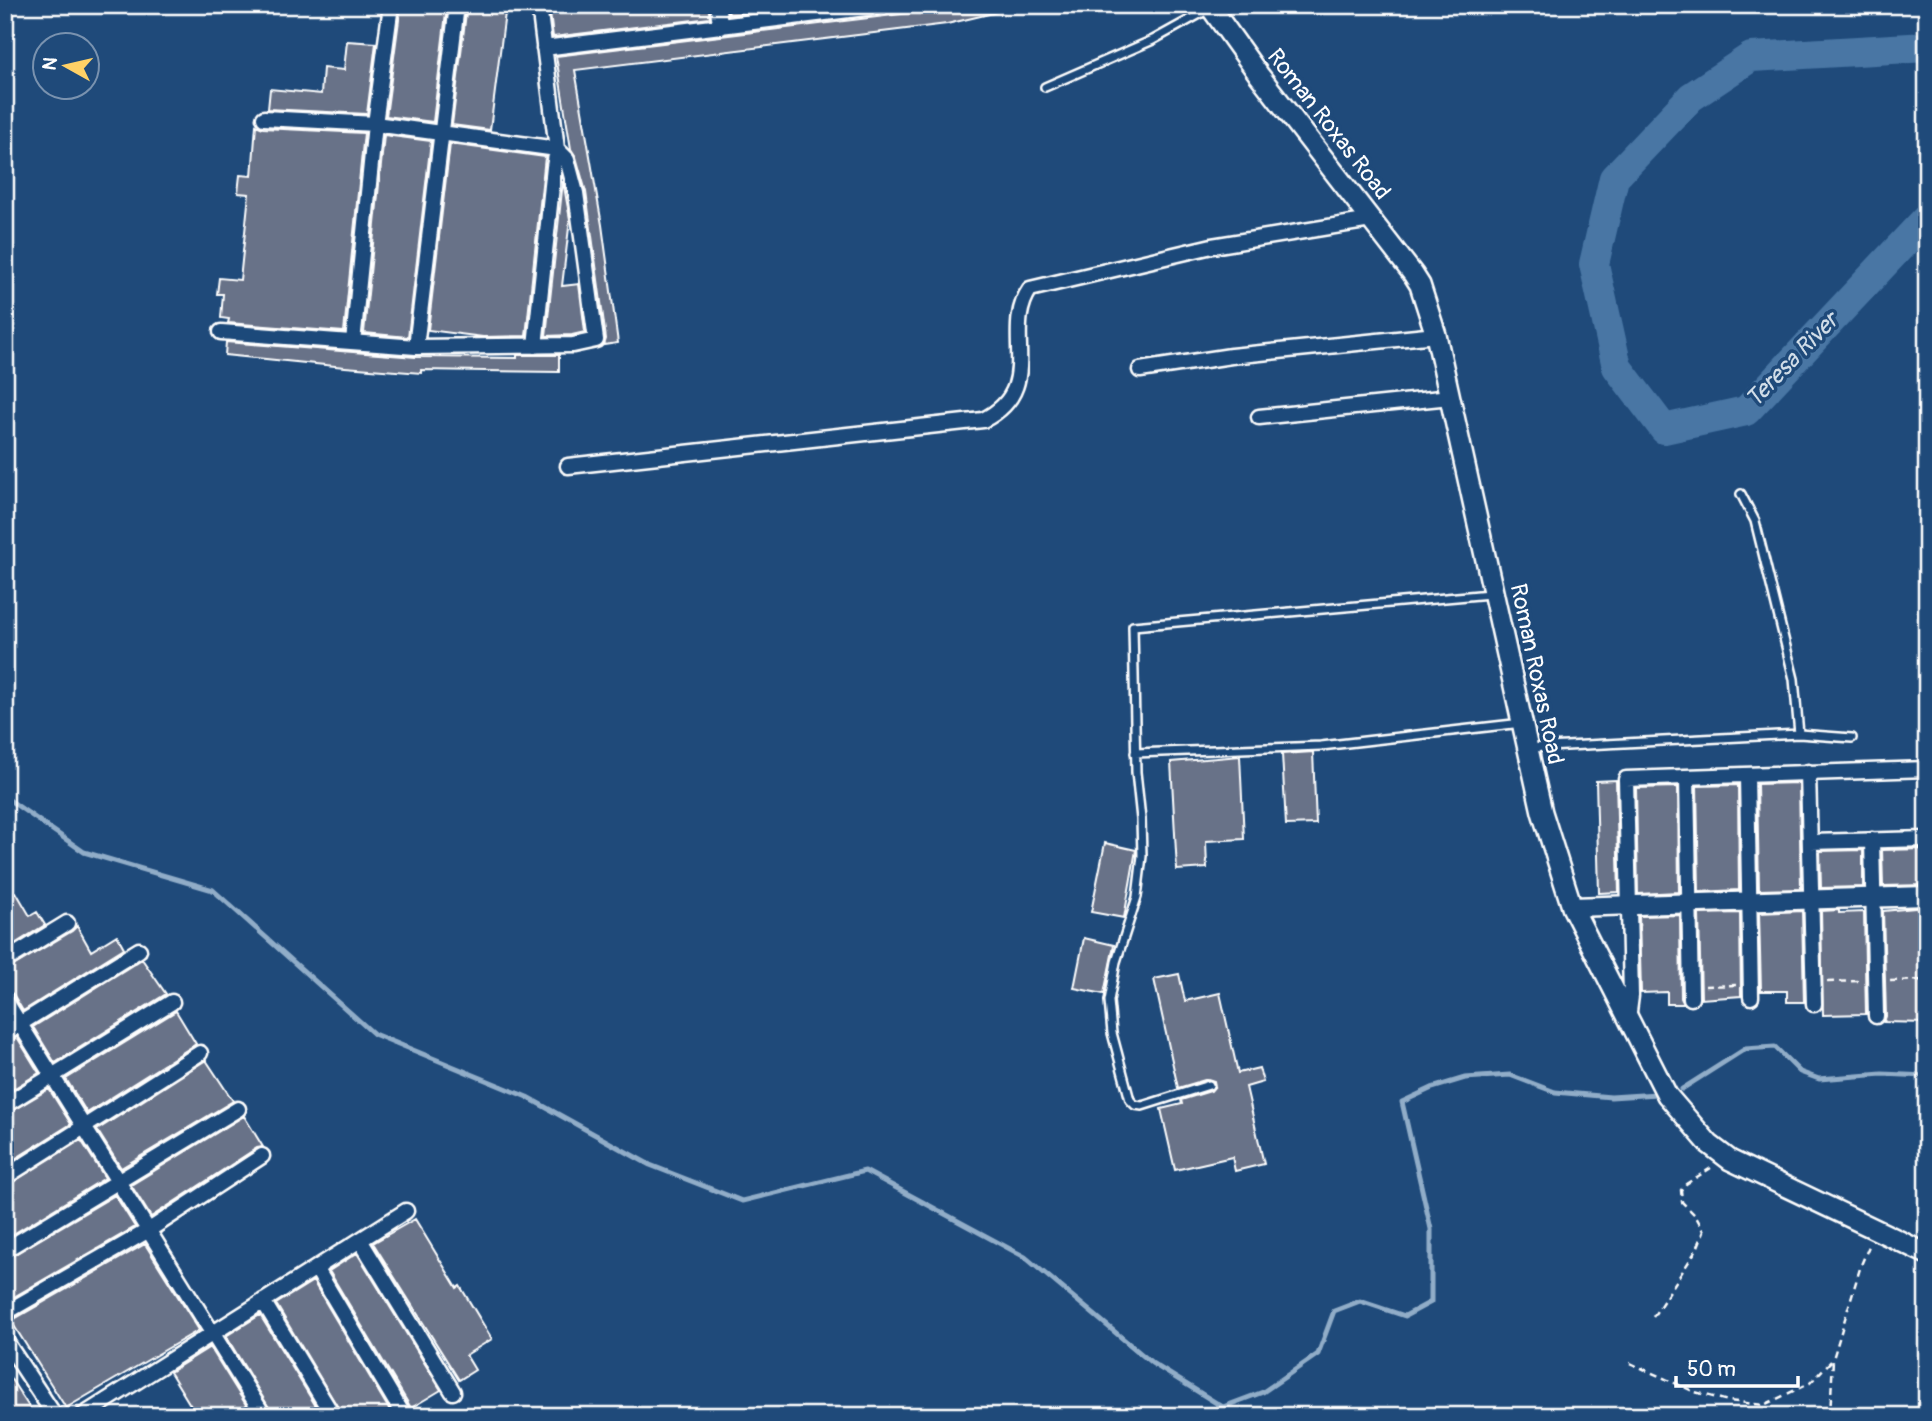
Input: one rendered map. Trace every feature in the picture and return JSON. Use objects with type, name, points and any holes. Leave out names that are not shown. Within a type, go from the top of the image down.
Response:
[{"type":"main road","name":"Roman Roxas Road","points":[[1210,7],[1420,285],[1436,335],[1542,812],[1572,907],[1667,1095],[1709,1144],[1730,1160],[1927,1254]]},
{"type":"street","points":[[353,342],[375,124],[391,5]]},
{"type":"street","points":[[415,347],[457,5]]},
{"type":"street","points":[[535,346],[557,149],[539,5]]},
{"type":"street","points":[[717,5],[721,27]]},
{"type":"street","points":[[544,47],[890,5]]},
{"type":"street","points":[[221,331],[415,347],[573,345],[596,340],[576,193],[567,159],[557,149],[375,124],[264,118]]},
{"type":"street","points":[[568,466],[983,420],[1000,411],[1012,395],[1019,372],[1020,310],[1023,298],[1030,289],[1212,246],[1371,220]]},
{"type":"street","points":[[1140,370],[1231,356],[1436,335]]},
{"type":"street","points":[[1259,417],[1450,397]]},
{"type":"street","points":[[1628,1020],[1631,996],[1626,779],[1927,769]]},
{"type":"street","points":[[1808,772],[1814,1004]]},
{"type":"street","points":[[1747,775],[1751,991]]},
{"type":"street","points":[[1687,777],[1691,992]]},
{"type":"street","points":[[1810,842],[1927,839]]},
{"type":"street","points":[[1872,841],[1876,1016]]},
{"type":"street","points":[[1572,907],[1927,896]]},
{"type":"street","points":[[5,961],[67,923]]},
{"type":"street","points":[[5,1032],[139,950]]},
{"type":"street","points":[[5,1000],[264,1416]]},
{"type":"street","points":[[5,1105],[172,1002]]},
{"type":"street","points":[[5,1177],[200,1053]]},
{"type":"street","points":[[5,1250],[238,1109]]},
{"type":"street","points":[[5,1313],[149,1230],[262,1156]]},
{"type":"street","points":[[82,1416],[406,1211]]},
{"type":"street","points":[[360,1240],[453,1392]]},
{"type":"street","points":[[316,1268],[404,1416]]},
{"type":"street","points":[[263,1301],[332,1416]]},
{"type":"street","points":[[5,1340],[55,1416]]},
{"type":"lane","points":[[1045,86],[1153,40],[1210,7]]},
{"type":"lane","points":[[1741,494],[1755,521],[1794,679],[1799,734]]},
{"type":"lane","points":[[1209,1085],[1142,1106],[1135,1105],[1130,1100],[1112,1033],[1110,1001],[1120,949],[1137,897],[1142,856],[1135,753],[1133,626],[1494,593]]},
{"type":"lane","points":[[1135,753],[1321,746],[1522,723]]},
{"type":"lane","points":[[1527,748],[1799,734],[1852,738]]},
{"type":"path","points":[[1691,992],[1751,991]]},
{"type":"path","points":[[1653,1317],[1697,1250],[1704,1231],[1695,1215],[1682,1202],[1681,1190],[1703,1172],[1730,1160]]},
{"type":"path","points":[[1830,1416],[1833,1359],[1861,1265],[1877,1229]]},
{"type":"path","points":[[1630,1363],[1695,1392],[1728,1401],[1764,1405],[1810,1382],[1833,1359]]},
{"type":"building","points":[[401,5],[447,5],[433,122],[386,116]]},
{"type":"building","points":[[467,5],[506,5],[490,130],[452,125]]},
{"type":"building","points":[[549,5],[708,5],[710,18],[553,37]]},
{"type":"building","points":[[727,5],[772,5],[773,10],[729,15]]},
{"type":"building","points":[[952,5],[1005,5],[1006,10],[947,24],[575,70],[602,225],[618,343],[604,345],[606,339],[586,192],[571,149],[556,56],[934,10]]},
{"type":"building","points":[[347,41],[376,43],[367,114],[268,109],[270,89],[321,94],[323,68],[344,70]]},
{"type":"building","points":[[256,125],[263,128],[364,133],[344,332],[228,323],[229,319],[221,318],[223,294],[217,294],[219,278],[240,280],[249,194],[238,193],[240,175],[252,176]]},
{"type":"building","points":[[384,135],[431,141],[408,337],[364,333]]},
{"type":"building","points":[[450,144],[545,157],[526,336],[483,337],[428,330]]},
{"type":"building","points":[[563,181],[570,219],[562,286],[579,284],[585,332],[546,336]]},
{"type":"building","points":[[226,342],[416,357],[517,358],[517,355],[559,355],[559,372],[421,370],[421,373],[345,367],[225,355]]},
{"type":"building","points":[[1313,752],[1316,824],[1286,825],[1282,754]]},
{"type":"building","points":[[1240,756],[1244,839],[1206,841],[1207,868],[1177,870],[1171,762]]},
{"type":"building","points":[[1616,780],[1619,892],[1599,893],[1596,781]]},
{"type":"building","points":[[1799,783],[1801,889],[1759,890],[1757,784]]},
{"type":"building","points":[[1738,785],[1739,890],[1699,892],[1697,786]]},
{"type":"building","points":[[1678,787],[1679,892],[1638,894],[1636,788]]},
{"type":"building","points":[[1105,843],[1136,850],[1124,918],[1091,912]]},
{"type":"building","points":[[1925,849],[1926,885],[1883,886],[1882,850]]},
{"type":"building","points":[[1863,850],[1863,887],[1821,888],[1820,851]]},
{"type":"building","points":[[16,892],[30,916],[37,912],[45,925],[5,950],[5,899]]},
{"type":"building","points":[[1926,907],[1927,1023],[1884,1022],[1883,911]]},
{"type":"building","points":[[1839,910],[1839,913],[1864,912],[1866,1014],[1823,1015],[1821,911]]},
{"type":"building","points":[[1802,911],[1804,1002],[1787,1002],[1787,991],[1761,991],[1759,913]]},
{"type":"building","points":[[1740,913],[1741,996],[1701,999],[1699,914]]},
{"type":"building","points":[[1680,915],[1681,998],[1684,1004],[1667,1004],[1667,992],[1641,993],[1639,916]]},
{"type":"building","points":[[77,926],[91,951],[117,935],[124,948],[23,1011],[13,994],[5,990],[5,971]]},
{"type":"building","points":[[1084,938],[1114,945],[1104,994],[1074,988]]},
{"type":"building","points":[[142,959],[166,994],[55,1063],[33,1027]]},
{"type":"building","points":[[1179,974],[1185,1001],[1220,993],[1238,1073],[1259,1068],[1263,1082],[1246,1087],[1264,1164],[1235,1171],[1232,1157],[1175,1170],[1161,1109],[1182,1104],[1181,1100],[1211,1091],[1215,1086],[1214,1081],[1208,1079],[1178,1088],[1154,979]]},
{"type":"building","points":[[176,1011],[196,1044],[87,1113],[66,1079]]},
{"type":"building","points":[[17,1037],[39,1073],[5,1094],[5,1043]]},
{"type":"building","points":[[206,1060],[233,1101],[121,1168],[97,1130]]},
{"type":"building","points":[[49,1089],[71,1124],[5,1165],[5,1115]]},
{"type":"building","points":[[244,1116],[263,1147],[257,1148],[151,1217],[131,1185]]},
{"type":"building","points":[[81,1140],[105,1178],[5,1239],[5,1187]]},
{"type":"building","points":[[115,1195],[135,1227],[5,1302],[5,1260]]},
{"type":"building","points":[[415,1219],[492,1339],[466,1355],[475,1370],[459,1380],[373,1243]]},
{"type":"building","points":[[145,1244],[199,1330],[66,1408],[11,1321]]},
{"type":"building","points":[[357,1253],[441,1390],[411,1408],[329,1271]]},
{"type":"building","points":[[313,1281],[393,1416],[343,1416],[276,1304]]},
{"type":"building","points":[[260,1315],[322,1416],[274,1416],[226,1336]]},
{"type":"building","points":[[210,1347],[253,1416],[197,1416],[170,1372]]},
{"type":"building","points":[[5,1370],[35,1416],[15,1416],[5,1401]]},
{"type":"waterway","name":"Teresa River","points":[[1927,47],[1751,57],[1691,97],[1614,178],[1594,264],[1617,367],[1664,429],[1746,411],[1927,218]]},
{"type":"waterway","points":[[5,797],[84,852],[213,890],[374,1034],[527,1097],[650,1165],[742,1201],[865,1171],[1025,1257],[1152,1363],[1223,1407],[1263,1392],[1318,1354],[1334,1311],[1360,1301],[1405,1316],[1431,1302],[1431,1229],[1402,1102],[1432,1088],[1465,1078],[1510,1075],[1555,1092],[1611,1097],[1657,1094]]},
{"type":"waterway","points":[[1682,1089],[1745,1049],[1775,1047],[1800,1072],[1819,1079],[1882,1074],[1927,1076]]}]
